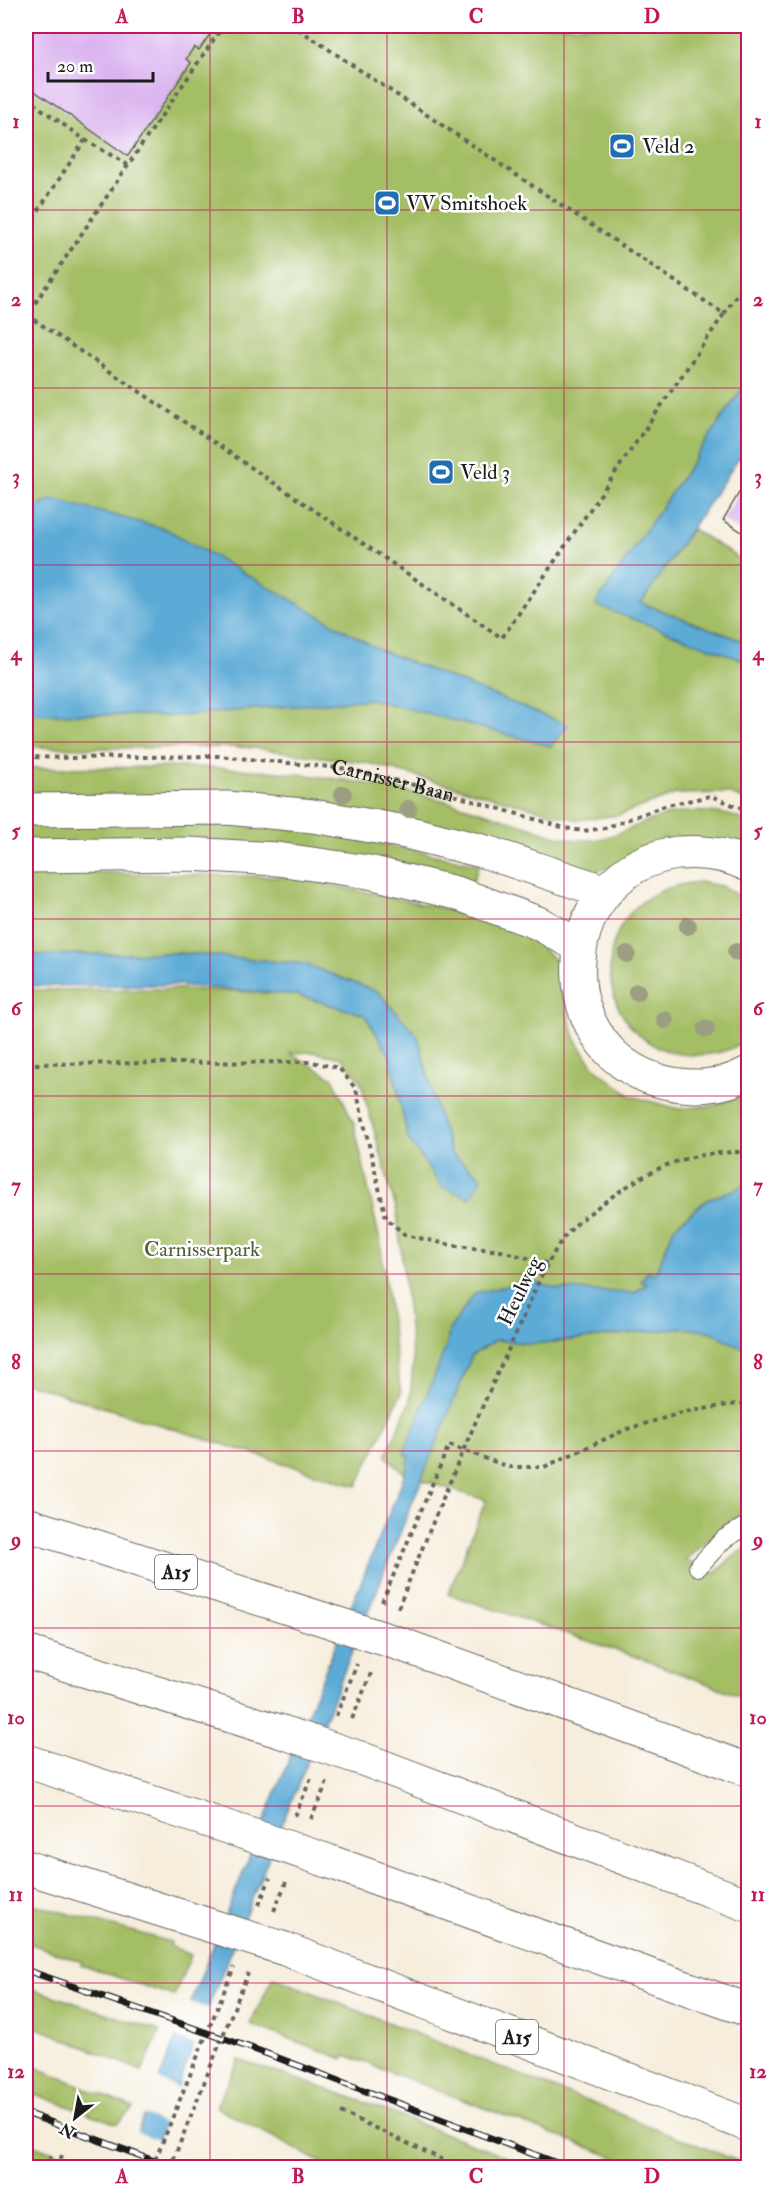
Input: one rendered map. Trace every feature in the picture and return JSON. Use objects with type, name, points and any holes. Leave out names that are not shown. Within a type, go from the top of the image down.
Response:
[{"type":"main road","points":[[26,810],[227,808],[313,816],[406,832],[486,852],[606,892]]},
{"type":"main road","points":[[748,865],[716,854],[692,852],[668,855],[631,871],[606,892],[585,927],[579,946],[578,983],[588,1018],[597,1034],[621,1061],[653,1079],[689,1086],[725,1082],[748,1073]]},
{"type":"main road","points":[[26,856],[189,854],[278,859],[369,872],[456,893],[538,923],[579,946]]},
{"type":"main road","name":"A15","points":[[26,1524],[400,1644],[748,1770]]},
{"type":"main road","points":[[26,1652],[360,1758],[748,1905]]},
{"type":"main road","points":[[26,1761],[325,1860],[748,2010]]},
{"type":"main road","name":"A15","points":[[26,1867],[285,1949],[748,2125]]},
{"type":"lane","points":[[698,1568],[724,1539],[748,1525]]},
{"type":"path","points":[[223,26],[27,315],[502,638],[748,278]]},
{"type":"path","points":[[294,26],[724,314]]},
{"type":"path","points":[[26,98],[86,140],[128,165]]},
{"type":"path","points":[[26,229],[86,140]]},
{"type":"path","name":"Carnisser Baan","points":[[26,757],[219,756],[349,769],[583,831],[604,828],[667,805],[711,796],[748,811]]},
{"type":"path","points":[[26,1064],[312,1062],[339,1068],[356,1089],[386,1218],[405,1235],[456,1246],[501,1251],[549,1264]]},
{"type":"path","name":"Heulweg","points":[[421,1551],[462,1450],[549,1264],[563,1239],[588,1214],[638,1178],[677,1160],[723,1152],[748,1152]]},
{"type":"path","points":[[406,1543],[448,1445],[509,1467],[544,1467],[627,1429],[685,1412],[748,1402]]},
{"type":"path","points":[[340,2112],[460,2168]]},
{"type":"path","points":[[58,2168],[62,2156]]},
{"type":"path","points":[[47,2168],[51,2158]]},
{"type":"green space","name":"VV Smitshoek","points":[[26,26],[748,26],[748,380],[596,605],[748,662],[748,801],[728,793],[676,794],[619,815],[577,820],[368,763],[246,747],[26,747],[26,713],[175,716],[371,699],[551,746],[528,709],[380,650],[53,499],[26,513]]},
{"type":"green space","points":[[692,529],[748,564],[748,643],[641,603]]},
{"type":"green space","points":[[191,767],[283,772],[374,785],[445,801],[556,836],[578,840],[600,839],[671,814],[716,813],[748,822],[748,849],[612,867],[592,872],[534,856],[26,798],[26,768]]},
{"type":"green space","points":[[135,819],[301,827],[479,864],[471,889],[26,847],[26,821]]},
{"type":"green space","name":"Carnisserpark","points":[[26,871],[295,877],[456,911],[528,934],[561,966],[564,1001],[576,1041],[596,1069],[631,1096],[679,1109],[715,1105],[748,1094],[748,1185],[707,1200],[675,1226],[655,1274],[642,1281],[647,1283],[634,1293],[559,1289],[529,1281],[449,1330],[447,1344],[405,1474],[386,1456],[410,1401],[413,1364],[397,1212],[360,1080],[342,1058],[314,1052],[290,1053],[333,1078],[354,1124],[380,1241],[401,1394],[357,1486],[26,1383],[26,990],[185,989],[271,993],[297,995],[365,1015],[390,1056],[408,1139],[451,1153],[436,1108],[418,1036],[305,964],[182,953],[26,955]]},
{"type":"green space","points":[[699,882],[721,886],[748,900],[748,1038],[724,1051],[697,1055],[661,1049],[634,1030],[617,1004],[610,973],[615,941],[630,913],[658,892]]},
{"type":"green space","points":[[681,1328],[710,1331],[740,1347],[748,1347],[748,1509],[685,1560],[714,1573],[748,1547],[748,1699],[639,1658],[448,1594],[486,1500],[421,1480],[472,1355],[496,1340],[533,1344]]},
{"type":"green space","points":[[26,1902],[171,1942],[170,1946],[191,1955],[174,1996],[81,1965],[82,1962],[26,1942]]},
{"type":"green space","points":[[273,1977],[748,2165],[748,2167],[640,2167],[345,2055],[343,2059],[250,2024]]},
{"type":"green space","points":[[26,1987],[160,2031],[142,2071],[26,2023]]},
{"type":"green space","points":[[239,2060],[350,2097],[532,2167],[330,2167],[216,2107]]},
{"type":"green space","points":[[26,2063],[133,2108],[117,2124],[26,2091]]},
{"type":"green space","points":[[26,2142],[93,2167],[26,2167]]},
{"type":"water","points":[[748,380],[748,445],[641,603],[748,643],[748,662],[595,605]]},
{"type":"water","points":[[52,499],[166,529],[380,650],[568,725],[551,746],[371,699],[177,716],[26,713],[26,513]]},
{"type":"water","points":[[182,953],[305,964],[378,992],[418,1036],[436,1108],[451,1153],[482,1178],[470,1198],[442,1187],[408,1139],[390,1056],[365,1015],[297,995],[178,985],[26,986],[26,955]]},
{"type":"water","points":[[748,1185],[748,1347],[740,1347],[710,1331],[681,1328],[533,1344],[496,1340],[472,1355],[214,1993],[147,2167],[123,2168],[405,1474],[410,1457],[404,1453],[447,1344],[449,1330],[475,1293],[529,1281],[559,1289],[634,1293],[647,1284],[641,1281],[648,1271],[655,1274],[675,1226],[707,1200]]},
{"type":"pier","points":[[187,2001],[211,2010],[197,2045],[172,2036]]},
{"type":"pier","points":[[155,2077],[180,2090],[166,2125],[141,2113]]},
{"type":"pier","points":[[134,2131],[160,2141],[150,2168],[120,2168]]},
{"type":"building","points":[[26,26],[216,26],[199,50],[194,47],[186,59],[191,63],[128,156],[26,85]]},
{"type":"building","points":[[740,491],[746,495],[748,491],[748,536],[723,520]]},
{"type":"railway","points":[[26,1970],[265,2053],[570,2168]]},
{"type":"railway","points":[[26,2113],[173,2168]]},
{"type":"place","name":"Veld 2","points":[[622,146]]},
{"type":"place","name":"VV Smitshoek","points":[[387,203]]},
{"type":"place","name":"Veld 3","points":[[441,472]]}]
